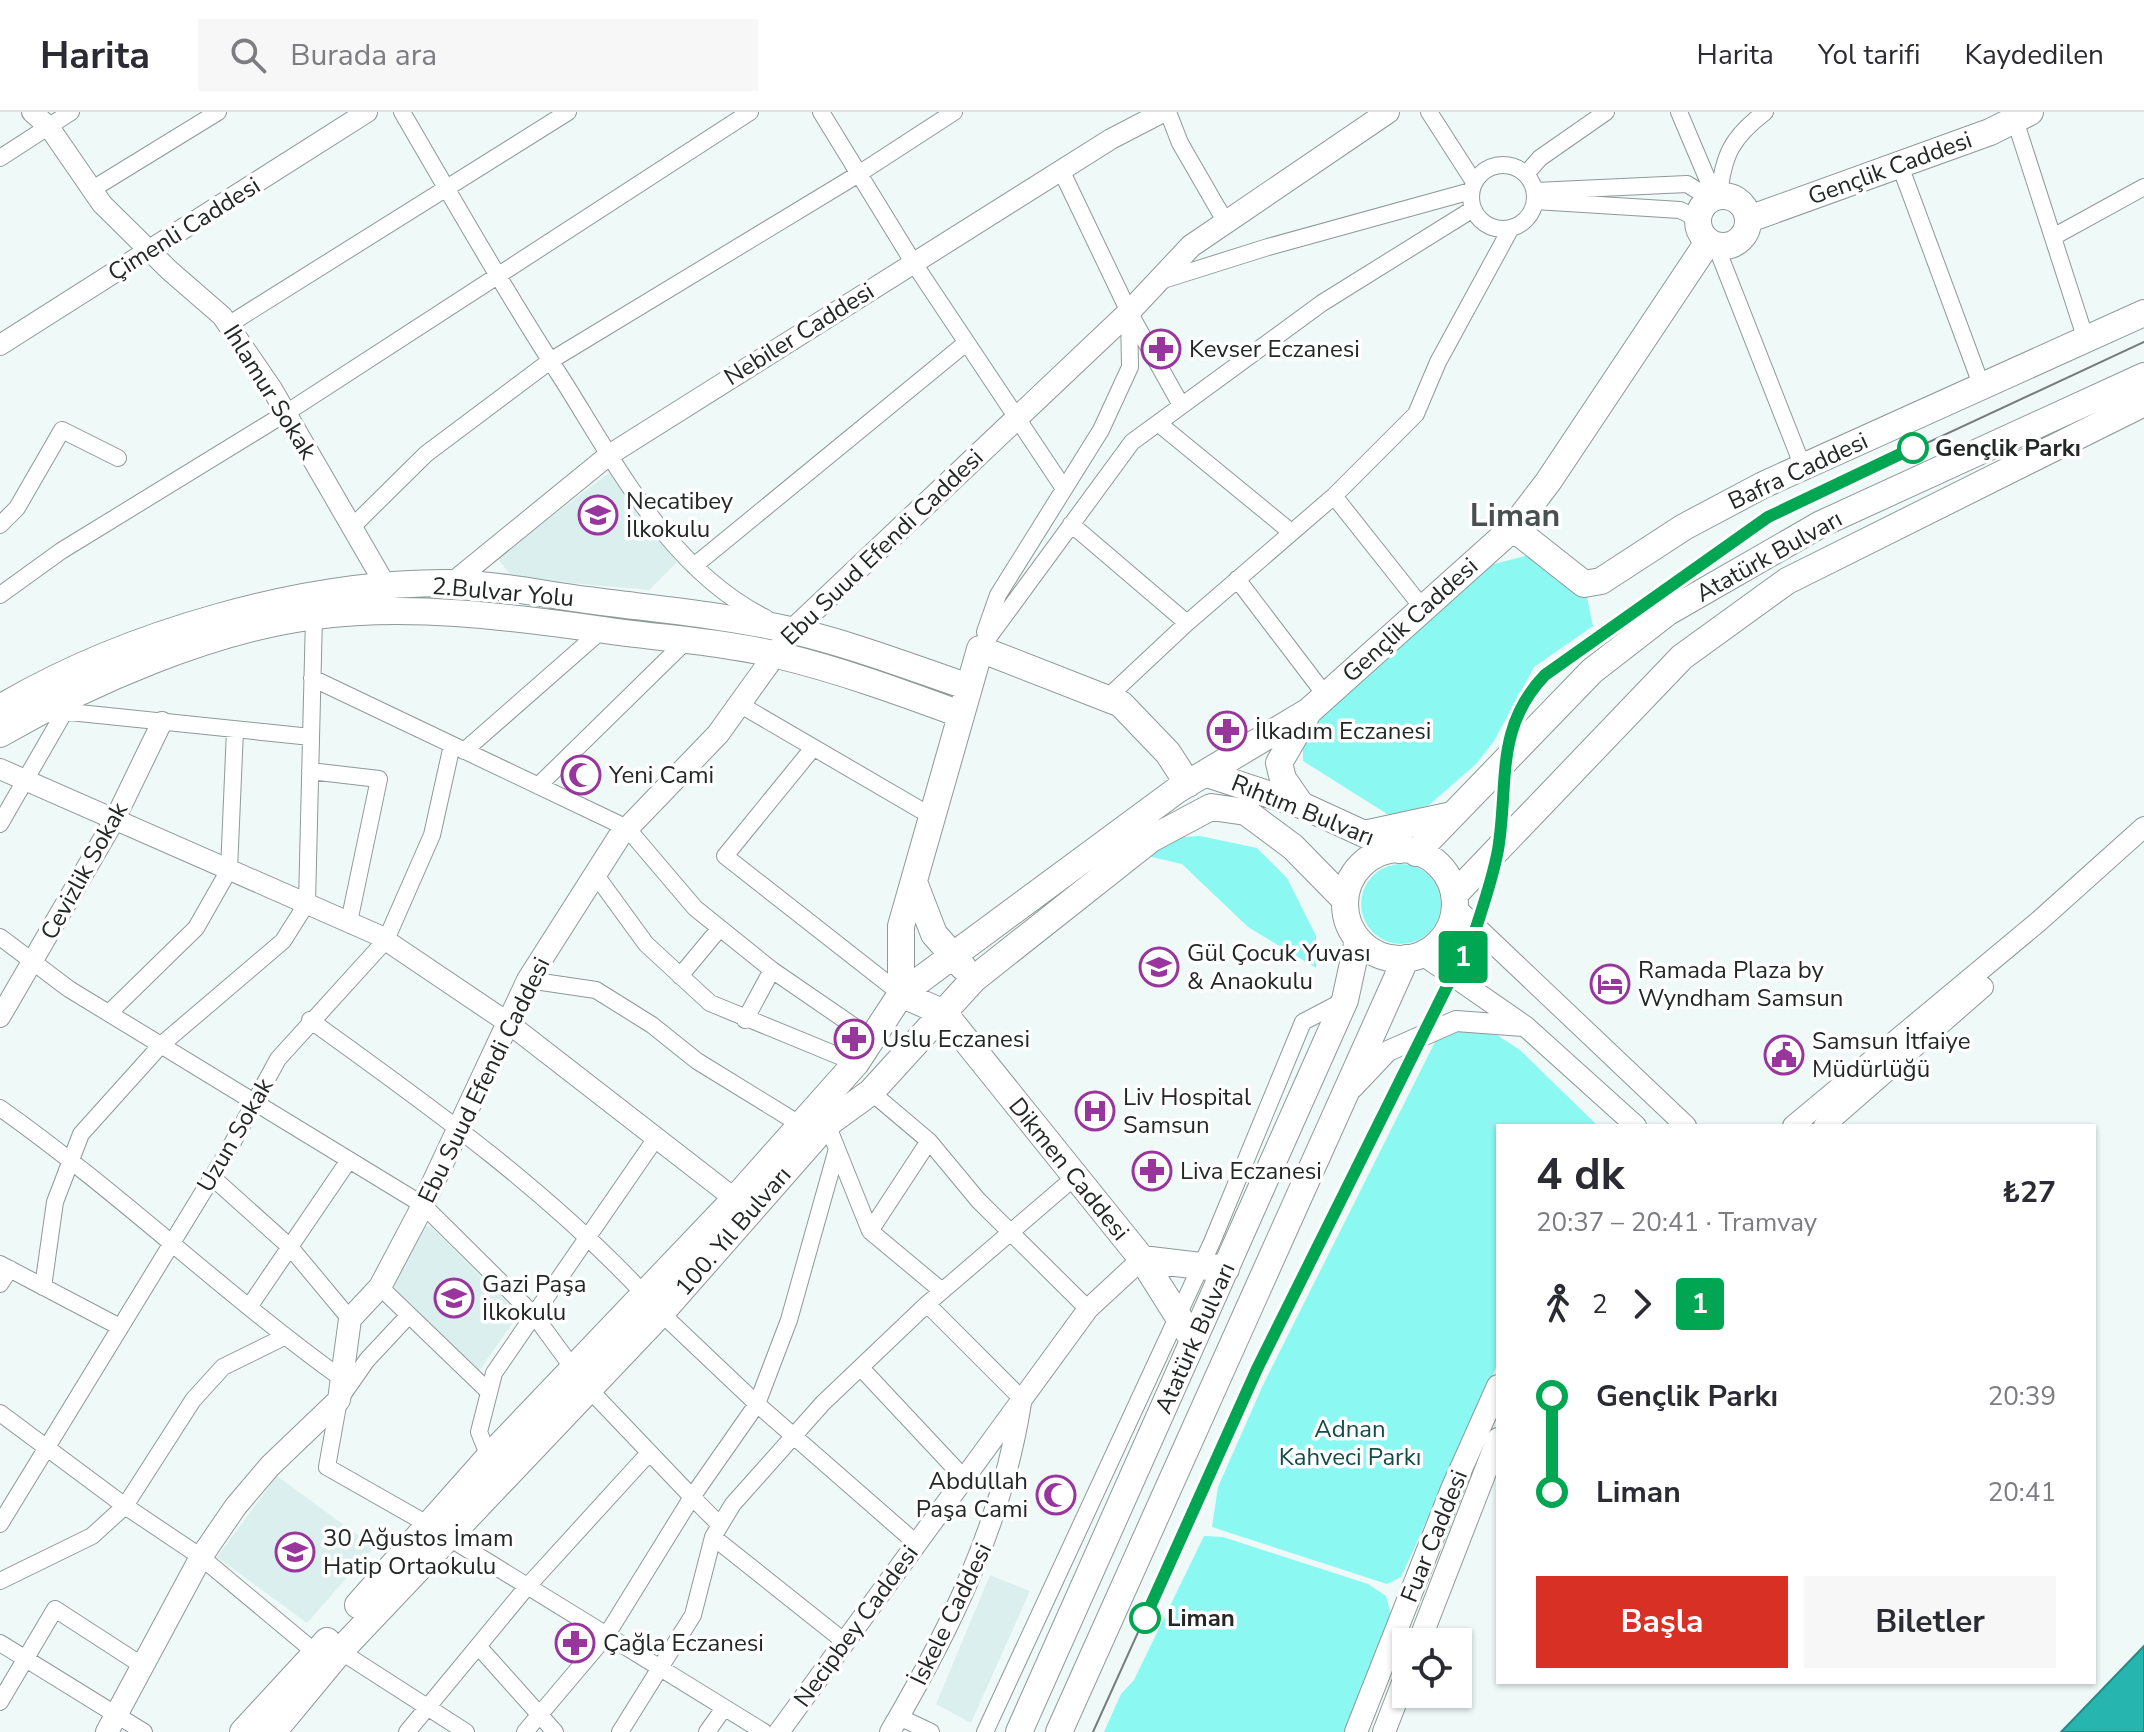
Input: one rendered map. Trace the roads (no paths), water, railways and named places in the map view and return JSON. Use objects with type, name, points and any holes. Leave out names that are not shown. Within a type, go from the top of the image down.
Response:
[{"type":"main road","name":"Ebu Suud Efendi Caddesi","points":[[350,1319],[380,1287],[423,1205],[528,980],[595,874],[627,828],[718,734],[792,631],[1129,312],[1191,246],[1388,112]]},
{"type":"main road","name":"Gençlik Caddesi","points":[[1301,805],[1283,779],[1279,763],[1318,703],[1513,528],[1548,482],[1720,215],[2017,115]]},
{"type":"main road","name":"Gençlik Caddesi","points":[[1720,215],[1899,163],[2017,115]]},
{"type":"main road","name":"Bafra Caddesi","points":[[1513,528],[1584,584],[1601,581],[1684,527],[1803,467],[2144,313]]},
{"type":"main road","name":"Atatürk Bulvarı","points":[[1408,851],[1452,815],[1592,671],[1668,612],[1821,524],[2144,376]]},
{"type":"main road","name":"Atatürk Bulvarı","points":[[1454,900],[1682,657],[1787,581],[2144,403]]},
{"type":"main road","name":"2.Bulvar Yolu","points":[[0,708],[24,693],[145,642],[303,596],[386,586],[452,583],[713,616],[792,631],[969,687]]},
{"type":"main road","name":"2.Bulvar Yolu","points":[[0,734],[56,710],[151,661],[314,616],[416,610],[523,618],[774,654],[868,680],[960,714]]},
{"type":"main road","points":[[944,1013],[901,994],[901,926],[980,649],[1121,704],[1168,753],[1206,778],[1246,812]]},
{"type":"main road","name":"100. Yıl Bulvarı","points":[[653,1304],[735,1199],[856,1063],[901,994],[952,955],[1318,703]]},
{"type":"main road","name":"Rıhtım Bulvarı","points":[[1206,778],[1301,805],[1408,851]]},
{"type":"main road","name":"100. Yıl Bulvarı","points":[[243,1732],[328,1652],[581,1379],[827,1124],[871,1092],[974,979],[1151,839],[1211,807],[1246,812]]},
{"type":"main road","name":"Rıhtım Bulvarı","points":[[1246,812],[1293,847],[1345,900]]},
{"type":"main road","points":[[1364,834],[1452,815]]},
{"type":"main road","points":[[1408,851],[1438,865],[1448,879],[1454,900],[1450,927],[1442,940],[1414,956],[1379,955],[1358,940],[1345,913],[1350,880],[1360,866],[1374,856],[1408,851]]},
{"type":"main road","points":[[914,882],[934,934],[974,979]]},
{"type":"main road","name":"Atatürk Bulvarı","points":[[1019,1732],[1193,1340],[1214,1266],[1345,1000],[1358,940]]},
{"type":"main road","name":"Atatürk Bulvarı","points":[[1059,1732],[1339,1102],[1414,956]]},
{"type":"main road","name":"Dikmen Caddesi","points":[[944,1013],[1142,1259],[1214,1266]]},
{"type":"main road","points":[[1142,1259],[1193,1340]]},
{"type":"main road","points":[[112,1723],[201,1557],[270,1466],[340,1389],[350,1319]]},
{"type":"main road","name":"100. Yıl Bulvarı","points":[[437,1531],[489,1457],[581,1379]]},
{"type":"main road","name":"Fuar Caddesi","points":[[1356,1732],[1452,1489],[1496,1390]]},
{"type":"main road","name":"Fuar Caddesi","points":[[1424,1628],[1496,1444]]},
{"type":"main road","name":"100. Yıl Bulvarı","points":[[273,1732],[328,1652]]},
{"type":"main road","points":[[1384,1732],[1393,1708]]},
{"type":"street","name":"Ihlamur Sokak","points":[[32,112],[49,127],[91,190],[228,325],[286,413],[386,586]]},
{"type":"street","points":[[0,158],[71,112]]},
{"type":"street","points":[[91,190],[218,112]]},
{"type":"street","name":"Çimenli Caddesi","points":[[0,345],[367,112]]},
{"type":"street","points":[[402,112],[550,361],[640,503],[694,566],[741,606],[792,631]]},
{"type":"street","points":[[228,325],[568,112]]},
{"type":"street","points":[[0,595],[61,551],[286,413],[750,112]]},
{"type":"street","points":[[821,112],[913,262],[1014,418],[1063,487]]},
{"type":"street","points":[[351,528],[426,454],[550,361],[857,175],[954,112]]},
{"type":"street","points":[[1166,112],[1180,143],[1225,221]]},
{"type":"street","name":"Nebiler Caddesi","points":[[452,583],[609,455],[1061,170],[1166,112]]},
{"type":"street","points":[[1158,282],[1473,186],[1489,168],[1498,165],[1508,165],[1526,174],[1535,196],[1528,218],[1511,228],[1492,228],[1473,209],[1473,186],[1429,112]]},
{"type":"street","points":[[1526,174],[1540,158],[1606,112]]},
{"type":"street","points":[[1679,112],[1720,215],[1803,467]]},
{"type":"street","points":[[1720,215],[1722,164],[1731,145],[1765,112]]},
{"type":"street","points":[[2017,115],[2086,340]]},
{"type":"street","points":[[1899,163],[1982,387]]},
{"type":"street","points":[[1061,170],[1129,312],[1181,405]]},
{"type":"street","points":[[1535,196],[1687,184],[1720,215]]},
{"type":"street","points":[[2053,237],[2144,187]]},
{"type":"street","points":[[1535,196],[1720,215]]},
{"type":"street","points":[[980,649],[1132,442],[1322,303],[1473,209]]},
{"type":"street","points":[[1108,697],[1187,623],[1334,496],[1416,414],[1438,362],[1511,228]]},
{"type":"street","points":[[980,649],[998,595],[1101,430],[1130,367],[1129,312]]},
{"type":"street","points":[[694,566],[966,343]]},
{"type":"street","points":[[1158,423],[1291,532]]},
{"type":"street","points":[[0,525],[17,508],[62,430],[118,458]]},
{"type":"street","points":[[1334,496],[1422,607]]},
{"type":"street","points":[[1071,524],[1187,623]]},
{"type":"street","points":[[1237,579],[1318,703]]},
{"type":"street","points":[[43,1287],[55,1202],[81,1134],[161,1045],[283,941],[307,903],[314,616]]},
{"type":"street","points":[[458,748],[602,630]]},
{"type":"street","points":[[538,786],[685,642]]},
{"type":"street","points":[[312,678],[627,828],[695,908],[772,970],[871,1038]]},
{"type":"street","points":[[739,704],[931,816]]},
{"type":"street","points":[[0,824],[25,780],[56,710],[311,737]]},
{"type":"street","name":"Cevizlik Sokak","points":[[0,1017],[115,819],[162,722]]},
{"type":"street","points":[[109,1013],[196,928],[229,870],[235,730]]},
{"type":"street","name":"Uzun Sokak","points":[[0,1524],[118,1326],[212,1177],[278,1059],[310,1020],[386,940],[432,835],[458,748]]},
{"type":"street","points":[[813,748],[725,856],[901,994]]},
{"type":"street","points":[[0,769],[386,940],[507,1022],[735,1199]]},
{"type":"street","points":[[310,771],[379,779],[349,922]]},
{"type":"street","points":[[1795,1124],[1955,993],[2144,827]]},
{"type":"street","points":[[1826,1124],[2144,844]]},
{"type":"street","points":[[595,874],[646,944],[710,1003],[745,1020],[856,1063]]},
{"type":"street","points":[[1454,900],[1684,1124]]},
{"type":"street","points":[[680,976],[720,928]]},
{"type":"street","points":[[0,937],[109,1013],[423,1205],[534,1315],[581,1379],[692,1497],[717,1531],[845,1642]]},
{"type":"street","points":[[1414,956],[1525,1026],[1634,1124]]},
{"type":"street","points":[[745,1020],[772,970]]},
{"type":"street","points":[[528,980],[596,990],[652,1025],[697,1061],[801,1125]]},
{"type":"street","points":[[310,1020],[459,1127],[589,1235],[653,1304],[757,1404],[916,1543]]},
{"type":"street","points":[[1339,1102],[1388,1051],[1456,1021],[1525,1026]]},
{"type":"street","points":[[871,1092],[929,1141],[1012,1234],[1088,1309]]},
{"type":"street","points":[[0,1108],[70,1157],[172,1241],[340,1389]]},
{"type":"street","points":[[827,1124],[870,1231],[942,1291]]},
{"type":"street","points":[[489,1457],[479,1432],[494,1373],[656,1138]]},
{"type":"street","points":[[870,1231],[929,1141]]},
{"type":"street","points":[[525,1732],[606,1636],[692,1497],[757,1404],[789,1320],[837,1149]]},
{"type":"street","points":[[249,1307],[349,1160]]},
{"type":"street","points":[[212,1177],[290,1247],[350,1319]]},
{"type":"street","points":[[620,1732],[693,1615],[717,1531],[733,1504],[793,1436],[927,1304],[1075,1177]]},
{"type":"street","name":"Necipbey Caddesi","points":[[779,1732],[1088,1309],[1142,1259]]},
{"type":"street","points":[[0,1284],[5,1266],[118,1326]]},
{"type":"street","points":[[985,1732],[1176,1317],[1214,1266]]},
{"type":"street","points":[[380,1287],[489,1392]]},
{"type":"street","points":[[927,1304],[1022,1399]]},
{"type":"street","points":[[409,1315],[340,1389],[327,1467],[764,1732]]},
{"type":"street","points":[[0,1581],[92,1536],[125,1506],[193,1400],[223,1367],[284,1337]]},
{"type":"street","points":[[861,1368],[964,1478]]},
{"type":"street","name":"İskele Caddesi","points":[[895,1724],[938,1650],[989,1533],[1015,1440],[1022,1399]]},
{"type":"street","points":[[0,1413],[328,1652],[428,1707],[466,1732]]},
{"type":"street","points":[[407,1732],[526,1588],[649,1453]]},
{"type":"street","points":[[0,1702],[55,1609],[143,1666]]},
{"type":"street","points":[[0,1643],[112,1723],[144,1732]]},
{"type":"street","points":[[478,1646],[555,1732]]},
{"type":"street","points":[[707,1732],[724,1708]]},
{"type":"street","points":[[895,1724],[931,1732]]},
{"type":"tram line","points":[[1093,1732],[1257,1369],[1476,928],[1498,850],[1506,758],[1511,736],[1529,695],[1545,675],[1768,517],[2144,342]]},
{"type":"tram line","name":"1","points":[[1145,1618],[1257,1369],[1476,928],[1498,851],[1508,739],[1516,713],[1528,693],[1545,675],[1768,517],[1913,448]]},
{"type":"place","name":"Kevser Eczanesi","points":[[1161,349]]},
{"type":"place","name":"Gençlik Parkı","points":[[1913,448]]},
{"type":"place","name":"Necatibey İlkokulu","points":[[598,515]]},
{"type":"place","name":"İlkadım Eczanesi","points":[[1227,731]]},
{"type":"place","name":"Yeni Cami","points":[[581,775]]},
{"type":"place","name":"Gül Çocuk Yuvası & Anaokulu","points":[[1159,967]]},
{"type":"place","name":"Ramada Plaza by Wyndham Samsun","points":[[1610,984]]},
{"type":"place","name":"Uslu Eczanesi","points":[[854,1039]]},
{"type":"place","name":"Samsun İtfaiye Müdürlüğü","points":[[1784,1055]]},
{"type":"place","name":"Liv Hospital Samsun","points":[[1095,1111]]},
{"type":"place","name":"Liva Eczanesi","points":[[1152,1171]]},
{"type":"place","name":"Gazi Paşa İlkokulu","points":[[454,1298]]},
{"type":"place","name":"Abdullah Paşa Cami","points":[[1056,1495]]},
{"type":"place","name":"30 Ağustos İmam Hatip Ortaokulu","points":[[295,1552]]},
{"type":"place","name":"Liman","points":[[1145,1618]]},
{"type":"place","name":"Çağla Eczanesi","points":[[575,1643]]},
{"type":"district","name":"Liman","points":[[1515,515]]},
{"type":"park label","name":"Adnan Kahveci Parkı","points":[[1350,1443]]}]
